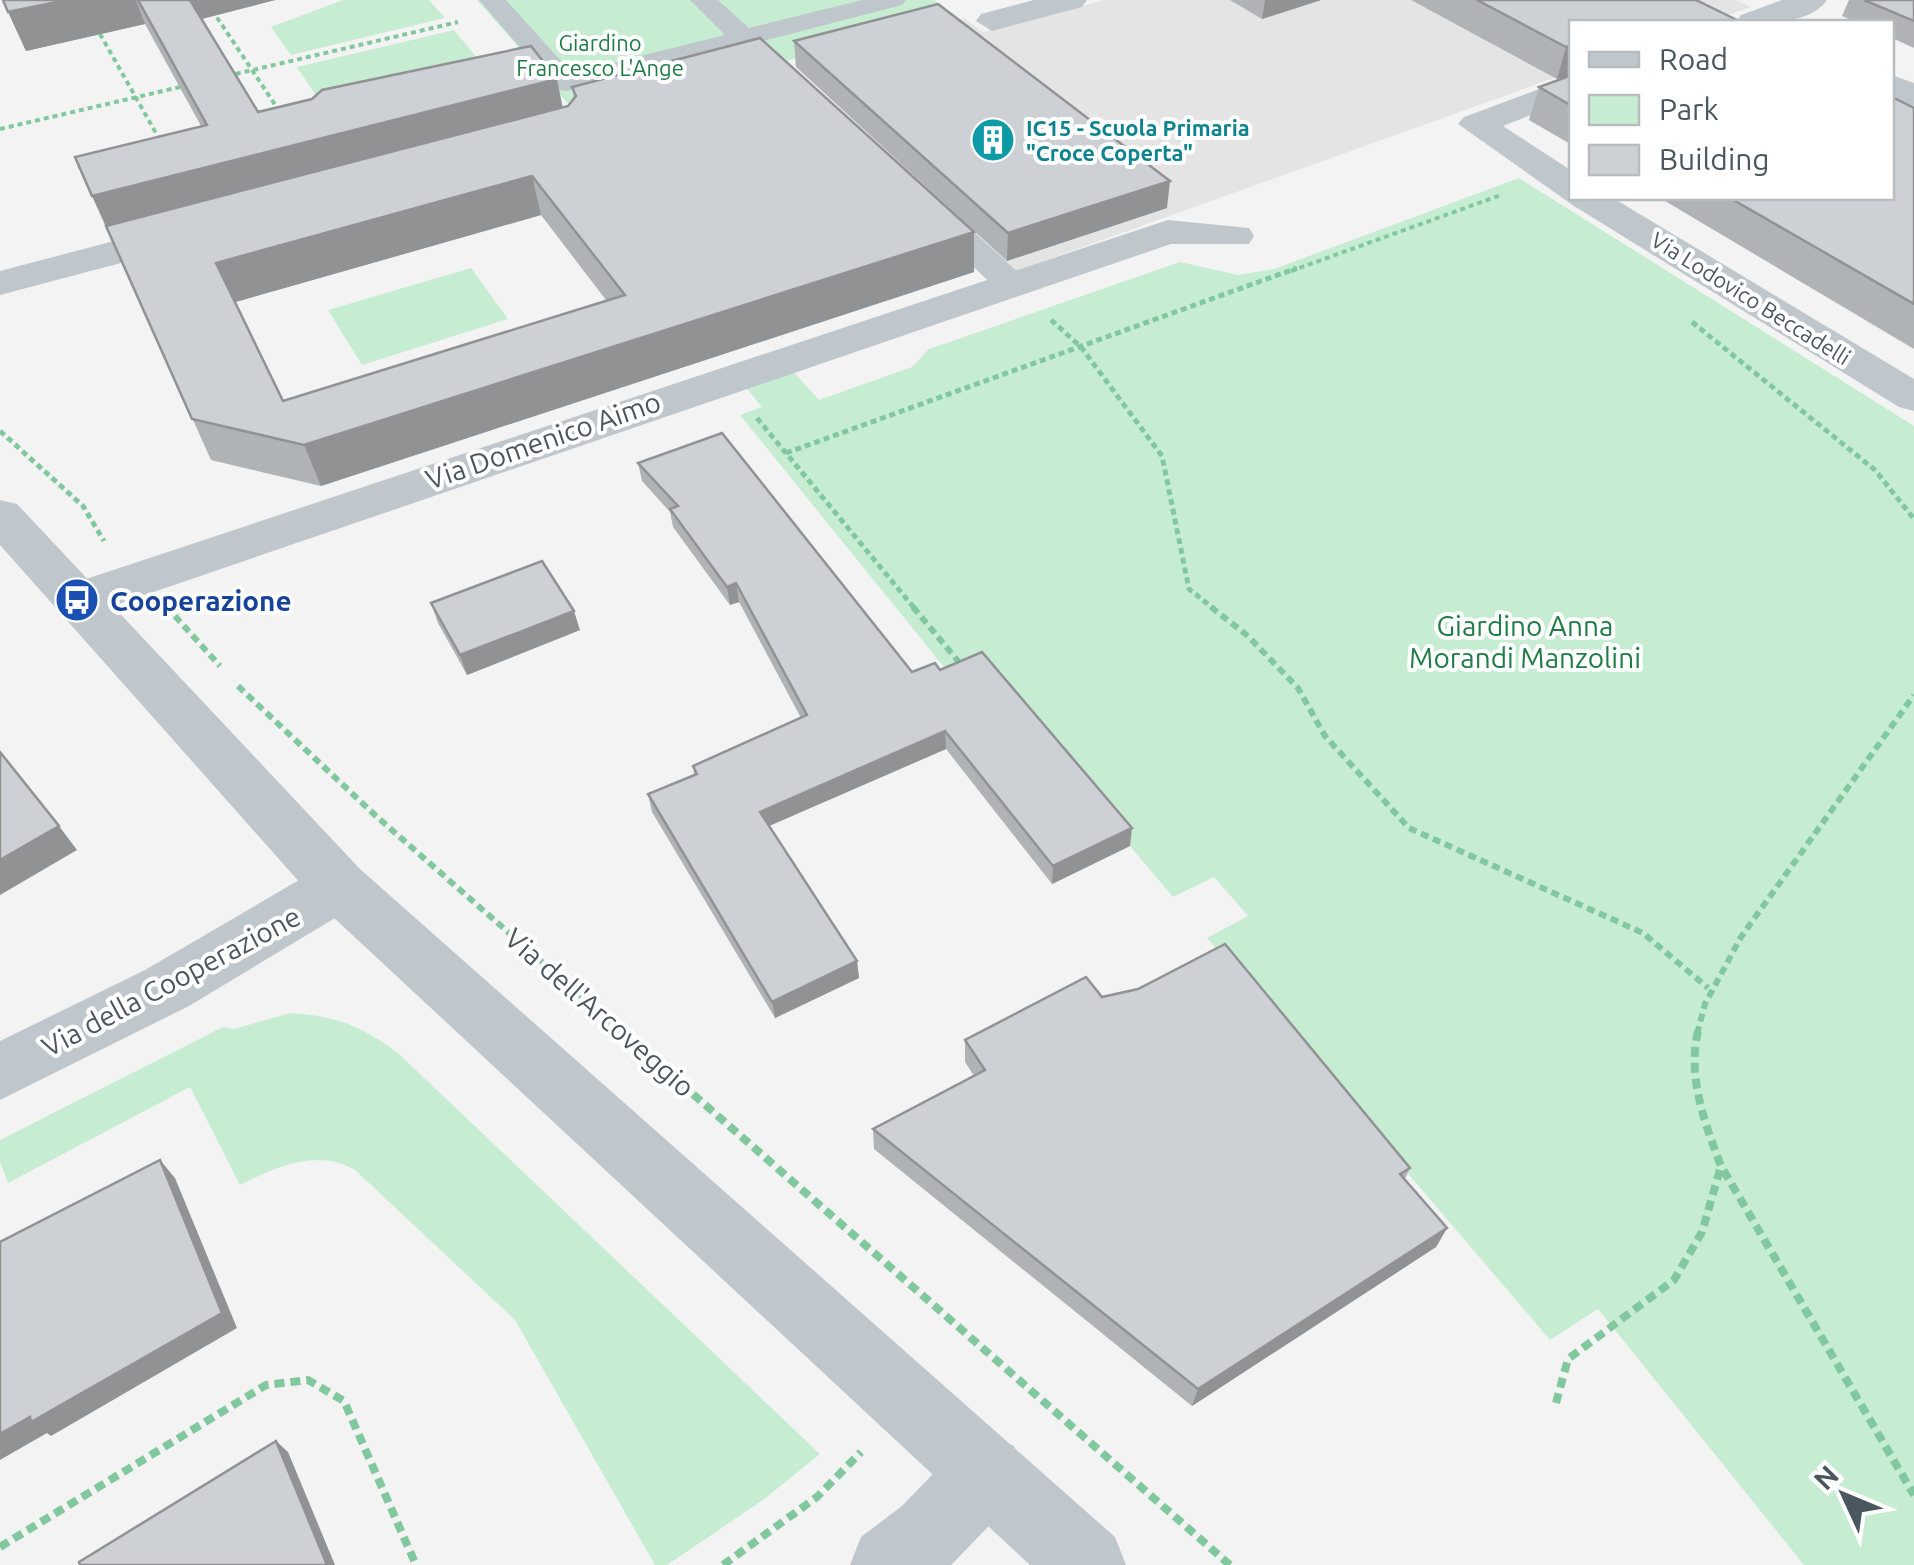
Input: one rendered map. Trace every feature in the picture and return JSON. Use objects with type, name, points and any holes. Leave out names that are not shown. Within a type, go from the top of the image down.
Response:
[{"type":"street","points":[[703,0],[789,79]]},
{"type":"street","points":[[566,84],[893,0]]},
{"type":"street","points":[[992,21],[1071,0]]},
{"type":"street","points":[[1763,20],[1811,0]]},
{"type":"street","points":[[497,6],[566,84],[564,116]]},
{"type":"street","name":"Via Lodovico Beccadelli","points":[[1569,87],[1476,124],[1569,186]]},
{"type":"street","points":[[906,188],[1009,282]]},
{"type":"street","name":"Via Lodovico Beccadelli","points":[[1592,200],[1914,398]]},
{"type":"street","points":[[0,283],[227,223]]},
{"type":"street","name":"Via Domenico Aimo","points":[[77,600],[1009,282],[1168,232],[1234,236]]},
{"type":"street","points":[[0,515],[340,886],[1087,1565]]},
{"type":"street","name":"Via della Cooperazione","points":[[0,1072],[167,988],[340,886]]},
{"type":"street","points":[[890,1565],[929,1533],[988,1473]]},
{"type":"path","points":[[227,76],[497,6]]},
{"type":"path","points":[[212,9],[282,115]]},
{"type":"path","points":[[100,34],[162,144]]},
{"type":"path","points":[[0,129],[180,87]]},
{"type":"path","points":[[786,453],[1080,347],[1569,188]]},
{"type":"path","points":[[1683,314],[1875,470],[1914,520]]},
{"type":"path","points":[[1080,347],[1162,456],[1189,589],[1248,636],[1298,688],[1324,736],[1395,814],[1409,828],[1643,933],[1708,988]]},
{"type":"path","points":[[725,378],[970,676]]},
{"type":"path","points":[[0,430],[83,506],[99,536],[224,670]]},
{"type":"path","name":"Via dell'Arcoveggio","points":[[236,684],[376,816],[1230,1565]]},
{"type":"path","points":[[1914,695],[1708,988],[1694,1053],[1694,1089],[1704,1130],[1721,1166],[1914,1495]]},
{"type":"path","points":[[1556,1403],[1568,1359],[1674,1280],[1702,1232],[1721,1166]]},
{"type":"path","points":[[953,1344],[965,1330]]},
{"type":"path","points":[[0,1547],[266,1386],[296,1376],[322,1382],[344,1401],[416,1565]]},
{"type":"path","points":[[723,1565],[817,1497],[863,1450]]},
{"type":"shaded area","points":[[1104,0],[1736,0],[1751,7],[1714,20],[1569,20],[1569,73],[1016,271],[793,64],[964,18],[983,32]]},
{"type":"green space","points":[[343,0],[429,0],[445,18],[291,55],[271,27]]},
{"type":"green space","name":"Giardino Francesco L'Ange","points":[[477,0],[934,0],[956,16],[579,116]]},
{"type":"green space","points":[[454,30],[494,78],[316,96],[297,67]]},
{"type":"green space","name":"Giardino Anna Morandi Manzolini","points":[[1519,178],[1914,426],[1914,1565],[1804,1565],[1598,1309],[1550,1340],[1207,938],[1248,916],[1214,877],[1173,897],[982,671],[956,682],[740,415],[762,407],[743,384],[790,368],[819,400],[912,367],[929,349],[1180,262],[1238,275],[1274,269]]},
{"type":"green space","points":[[471,268],[508,319],[362,365],[328,310]]},
{"type":"green space","points":[[290,1013],[348,1024],[399,1054],[820,1454],[763,1500],[667,1565],[655,1565],[515,1320],[355,1170],[311,1160],[296,1162],[240,1185],[190,1087],[8,1183],[0,1162],[0,1140],[223,1027],[234,1029]]},
{"type":"building","points":[[3,0],[66,0],[8,12]]},
{"type":"building","points":[[138,0],[190,0],[258,112],[312,99],[322,90],[531,46],[557,79],[92,196],[75,157],[207,125]]},
{"type":"building","points":[[1477,0],[1696,0],[1737,20],[1569,20],[1566,47]]},
{"type":"building","points":[[1864,0],[1914,0],[1914,21]]},
{"type":"building","name":"IC15 - Scuola Primaria \"Croce Coperta\"","points":[[938,4],[1170,181],[1008,233],[794,41]]},
{"type":"building","points":[[760,38],[974,232],[304,445],[192,419],[106,226],[568,106],[576,96],[572,87]],"holes":[[[532,176],[625,295],[283,401],[216,263]]]},
{"type":"building","points":[[1569,76],[1569,104],[1539,87]]},
{"type":"building","points":[[1894,98],[1914,108],[1914,304],[1733,200],[1894,200]]},
{"type":"building","points":[[722,433],[912,672],[935,663],[940,670],[982,652],[1132,828],[1053,866],[945,731],[760,812],[857,961],[772,1002],[648,794],[697,774],[693,766],[807,715],[736,583],[727,587],[670,509],[678,506],[638,463]]},
{"type":"building","points":[[542,561],[574,611],[460,655],[431,603]]},
{"type":"building","points":[[0,752],[59,826],[0,860]]},
{"type":"building","points":[[1225,944],[1410,1168],[1400,1174],[1447,1228],[1198,1389],[873,1129],[985,1070],[965,1040],[1086,977],[1102,997],[1138,989]]},
{"type":"building","points":[[160,1160],[222,1313],[31,1422],[30,1417],[0,1434],[0,1242]]},
{"type":"building","points":[[276,1441],[327,1565],[80,1565],[79,1562]]},
{"type":"place","name":"IC15 - Scuola Primaria \"Croce Coperta\"","points":[[993,140]]},
{"type":"place","name":"Cooperazione","points":[[77,600]]}]
